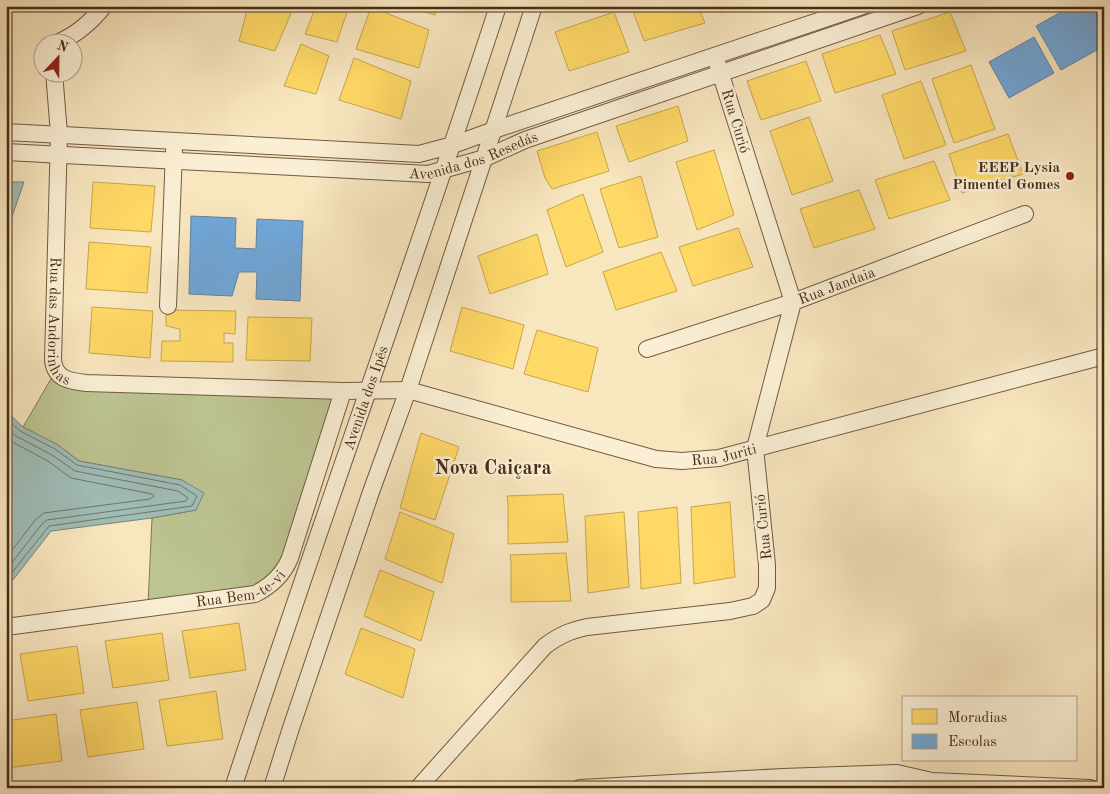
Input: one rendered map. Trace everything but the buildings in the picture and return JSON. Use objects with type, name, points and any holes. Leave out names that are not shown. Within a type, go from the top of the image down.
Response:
[{"type":"street","points":[[78,32],[90,23],[104,6]]},
{"type":"street","name":"Avenida dos Ipês","points":[[233,788],[337,479],[453,145],[498,6]]},
{"type":"street","points":[[272,788],[290,728],[408,390],[534,6]]},
{"type":"street","name":"Avenida dos Resedás","points":[[6,132],[419,154],[453,145],[715,56],[833,11],[864,6]]},
{"type":"street","name":"Avenida dos Resedás","points":[[6,152],[428,174],[485,158],[525,140],[918,6]]},
{"type":"street","points":[[833,11],[841,33]]},
{"type":"street","name":"Rua Curió","points":[[418,788],[545,646],[560,635],[571,630],[587,627],[730,611],[753,606],[762,600],[767,588],[767,565],[755,448],[793,302],[715,56]]},
{"type":"street","name":"Rua das Andorinhas","points":[[55,82],[59,134],[53,360],[55,370],[61,378],[86,383],[343,391]]},
{"type":"street","points":[[168,306],[174,141]]},
{"type":"street","name":"Rua Jandaia","points":[[646,349],[793,302],[1025,214]]},
{"type":"street","name":"Rua Juriti","points":[[343,391],[408,390],[656,459],[682,462],[719,458],[1104,356]]},
{"type":"street","name":"Rua Bem-te-vi","points":[[6,627],[255,594],[265,590],[280,575],[290,558],[343,391]]},
{"type":"street","points":[[580,788],[783,777],[897,774],[932,781],[1090,788]]},
{"type":"street","points":[[904,788],[932,781]]},
{"type":"green space","points":[[52,377],[342,393],[288,557],[253,590],[148,605],[152,518],[196,510],[182,480],[79,461],[58,445],[23,427]]},
{"type":"water","points":[[6,182],[24,182],[6,234]]},
{"type":"water","points":[[6,411],[23,427],[58,445],[79,461],[182,480],[204,493],[196,510],[152,518],[51,531],[13,580],[6,582]]},
{"type":"place","name":"EEEP Lysia Pimentel Gomes","points":[[1070,176]]},
{"type":"district","name":"Nova Caiçara","points":[[493,467]]}]
